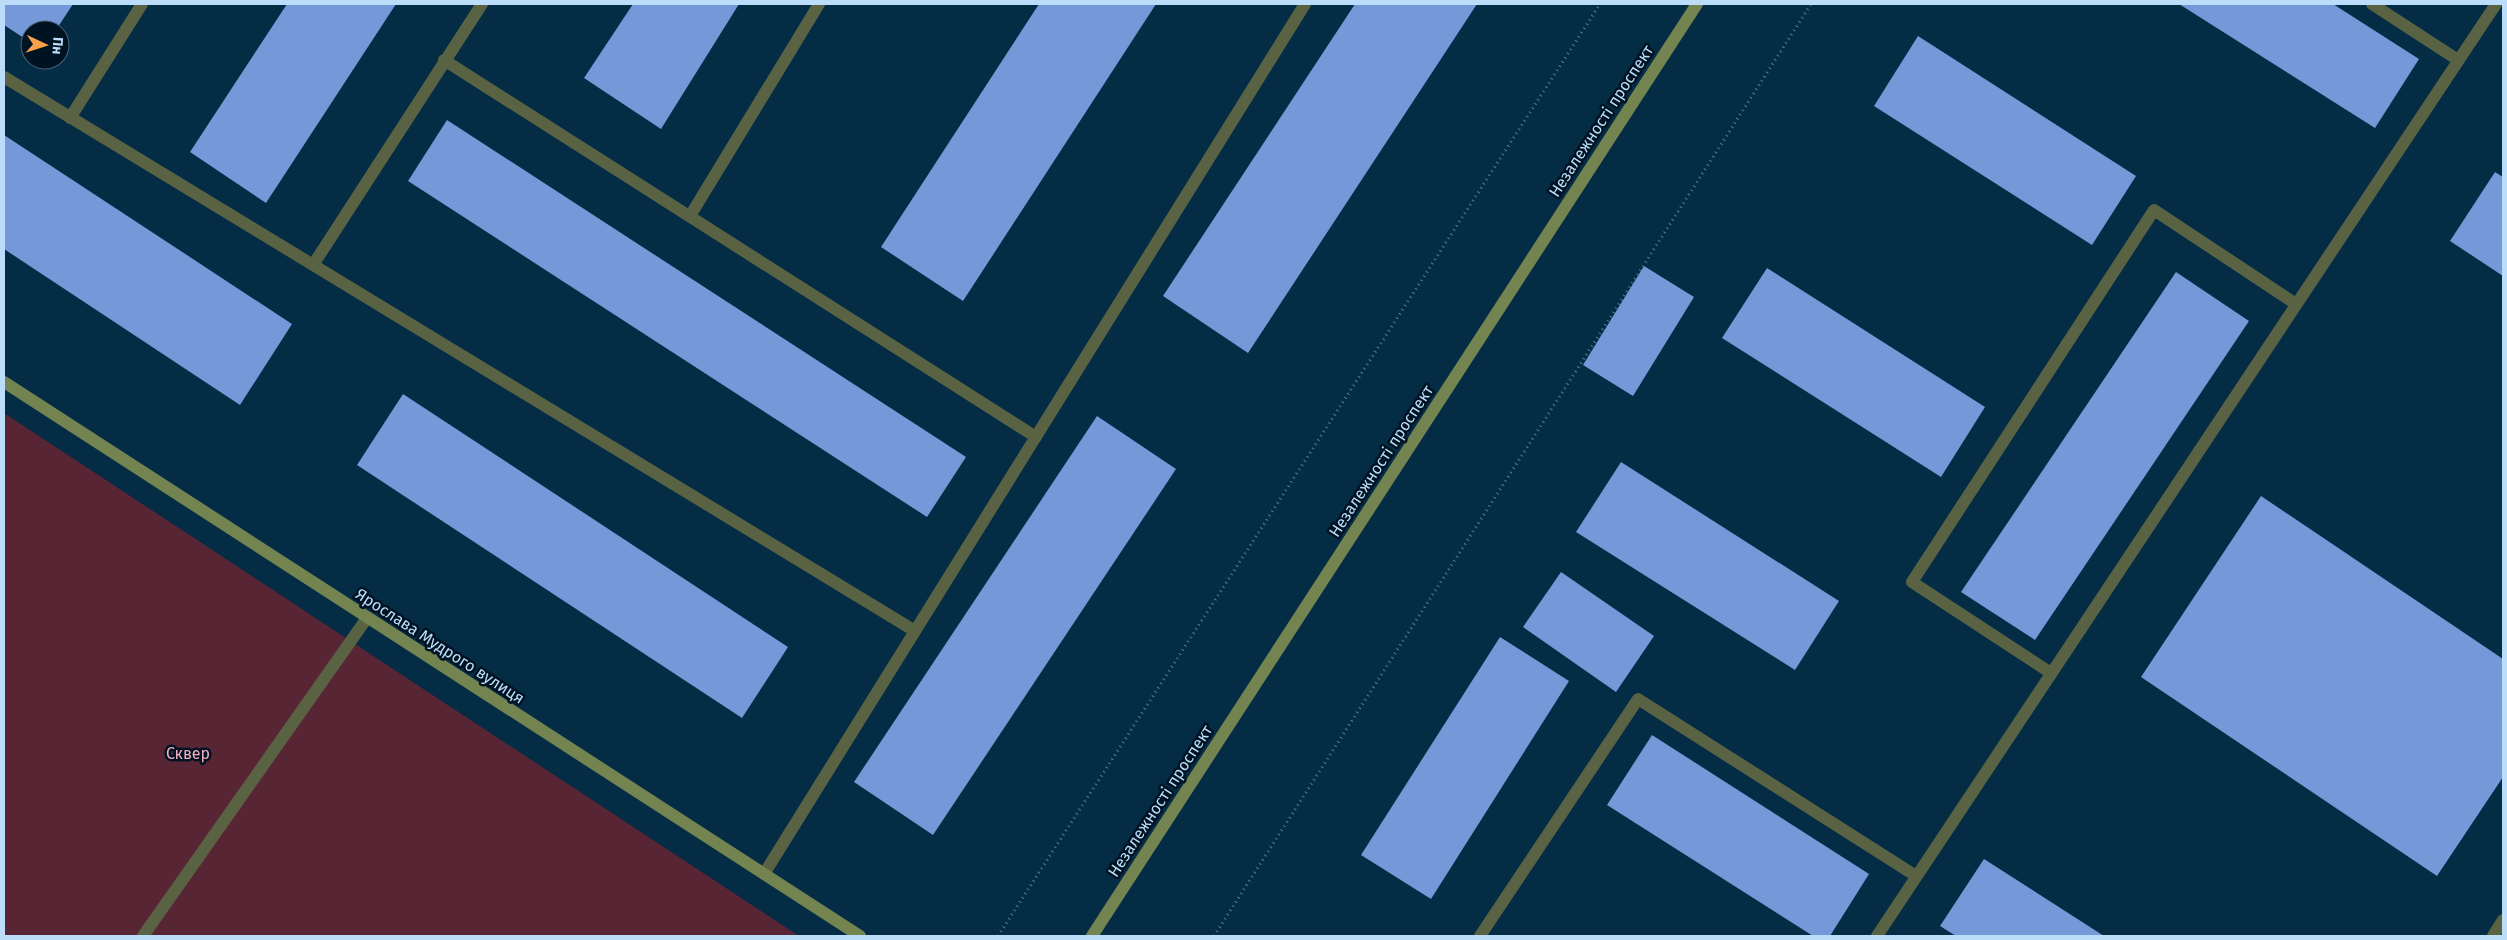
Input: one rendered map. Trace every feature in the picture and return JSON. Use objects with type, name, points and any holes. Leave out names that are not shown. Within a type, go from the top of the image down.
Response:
[{"type":"street","name":"Незалежності проспект","points":[[1092,936],[1697,4]]},
{"type":"street","name":"Ярослава Мудрого вулиця","points":[[4,382],[860,936]]},
{"type":"lane","points":[[70,118],[142,4]]},
{"type":"lane","points":[[313,265],[482,4]]},
{"type":"lane","points":[[690,216],[818,4]]},
{"type":"lane","points":[[764,874],[1304,4]]},
{"type":"lane","points":[[2372,4],[2458,60]]},
{"type":"lane","points":[[1877,936],[2496,4]]},
{"type":"lane","points":[[444,60],[1036,436]]},
{"type":"lane","points":[[4,78],[915,631]]},
{"type":"lane","points":[[2051,673],[1912,582],[2154,210],[2296,304]]},
{"type":"lane","points":[[143,936],[368,618]]},
{"type":"lane","points":[[1480,936],[1638,699],[1916,876]]},
{"type":"lane","points":[[2493,936],[2503,920]]},
{"type":"path","points":[[998,936],[1600,4]]},
{"type":"path","points":[[1214,936],[1812,4]]},
{"type":"green space","name":"Сквер","points":[[4,413],[799,936],[4,936]]},
{"type":"building","points":[[4,4],[73,4],[63,20],[20,20],[20,35],[4,25]]},
{"type":"building","points":[[287,4],[396,4],[266,203],[190,152]]},
{"type":"building","points":[[633,4],[739,4],[661,129],[584,78]]},
{"type":"building","points":[[1039,4],[1156,4],[963,301],[881,247]]},
{"type":"building","points":[[1355,4],[1477,4],[1248,353],[1163,296]]},
{"type":"building","points":[[2179,4],[2333,4],[2419,59],[2375,128]]},
{"type":"building","points":[[1918,36],[2136,176],[2092,245],[1874,106]]},
{"type":"building","points":[[447,120],[966,457],[927,517],[408,181]]},
{"type":"building","points":[[4,135],[292,324],[240,405],[4,249]]},
{"type":"building","points":[[2495,172],[2503,177],[2503,276],[2450,241]]},
{"type":"building","points":[[1644,266],[1694,297],[1633,396],[1583,365]]},
{"type":"building","points":[[1767,268],[1985,407],[1941,477],[1722,338]]},
{"type":"building","points":[[2176,272],[2249,321],[2035,640],[1961,592]]},
{"type":"building","points":[[403,394],[788,647],[742,718],[357,465]]},
{"type":"building","points":[[1097,416],[1176,469],[933,835],[854,782]]},
{"type":"building","points":[[1621,462],[1839,601],[1795,670],[1576,532]]},
{"type":"building","points":[[2261,496],[2503,659],[2503,777],[2437,876],[2141,677]]},
{"type":"building","points":[[1561,572],[1654,636],[1616,692],[1523,627]]},
{"type":"building","points":[[1500,637],[1569,681],[1431,899],[1361,855]]},
{"type":"building","points":[[1652,735],[1869,874],[1830,936],[1813,936],[1607,805]]},
{"type":"building","points":[[1984,859],[2104,936],[1956,936],[1940,926]]}]
